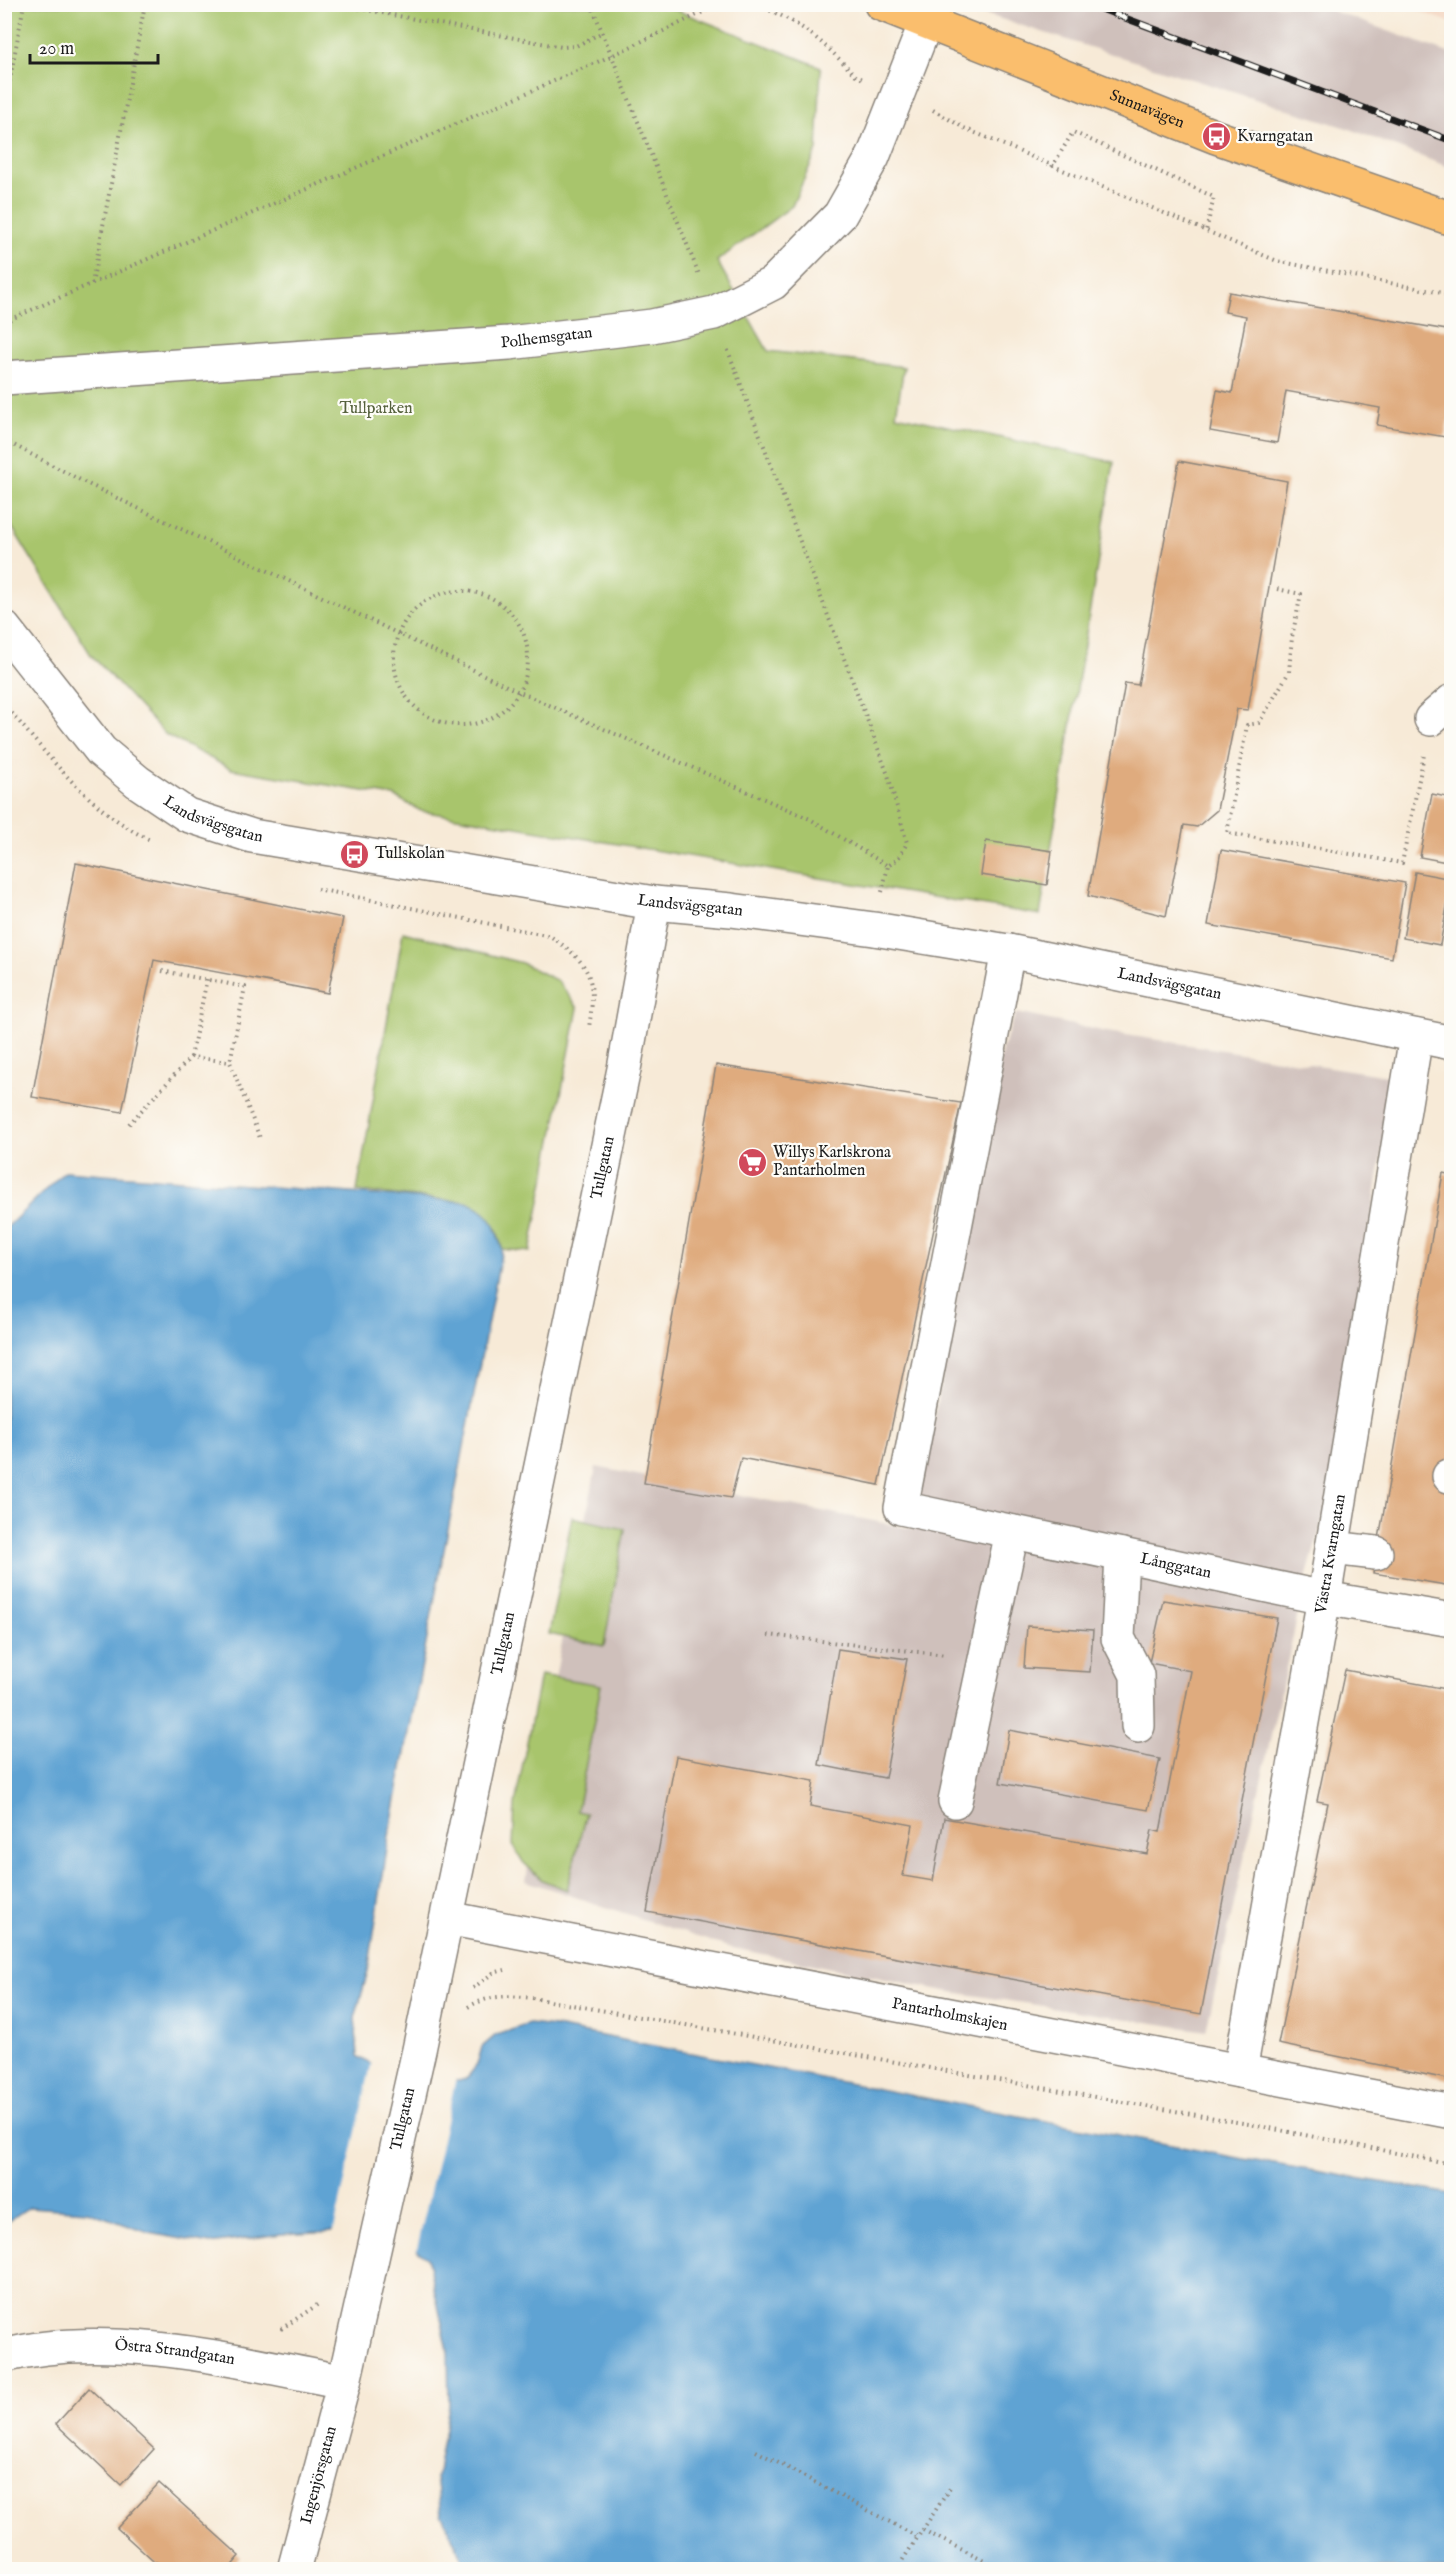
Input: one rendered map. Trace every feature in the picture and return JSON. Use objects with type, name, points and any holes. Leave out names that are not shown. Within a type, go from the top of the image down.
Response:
[{"type":"main road","name":"Sunnavägen","points":[[881,4],[1216,137],[1452,219]]},
{"type":"street","name":"Polhemsgatan","points":[[4,378],[508,343],[652,326],[714,313],[773,283],[840,215],[873,157],[895,95],[926,21]]},
{"type":"street","name":"Landsvägsgatan","points":[[9,643],[101,751],[138,782],[187,815],[252,836],[654,903],[731,910],[874,929],[1008,951],[1452,1043]]},
{"type":"street","name":"Tullgatan","points":[[344,2382],[447,1918],[624,1069],[654,903]]},
{"type":"street","name":"Långgatan","points":[[1008,951],[901,1508],[1324,1598],[1452,1620]]},
{"type":"street","name":"Västra Kvarngatan","points":[[1240,2071],[1324,1598],[1416,1036]]},
{"type":"street","points":[[955,1802],[982,1663],[1012,1532]]},
{"type":"street","points":[[1332,1548],[1376,1553]]},
{"type":"street","points":[[1122,1555],[1118,1638],[1137,1675],[1138,1726]]},
{"type":"street","name":"Pantarholmskajen","points":[[447,1918],[1452,2112]]},
{"type":"street","name":"Östra Strandgatan","points":[[4,2355],[76,2344],[129,2346],[260,2366],[344,2382]]},
{"type":"street","name":"Ingenjörsgatan","points":[[303,2566],[344,2382]]},
{"type":"path","points":[[4,111],[24,4]]},
{"type":"path","points":[[91,284],[145,4]]},
{"type":"path","points":[[335,4],[562,47],[576,46],[603,32]]},
{"type":"path","points":[[4,440],[517,691],[810,819],[888,866],[898,859],[907,843],[888,775],[714,313],[591,4]]},
{"type":"path","points":[[4,322],[612,56],[720,4]]},
{"type":"path","points":[[753,4],[779,14],[807,29],[855,76],[941,113],[964,128],[1052,167],[1277,261],[1452,296]]},
{"type":"path","points":[[1052,167],[1073,132],[1214,197],[1206,231]]},
{"type":"path","points":[[1277,589],[1301,594],[1292,637],[1289,672],[1259,723],[1247,725],[1227,833],[1402,863],[1441,710]]},
{"type":"path","points":[[454,590],[478,592],[500,601],[517,618],[528,645],[528,668],[517,691],[509,706],[498,716],[475,725],[448,724],[427,716],[411,704],[399,684],[394,667],[398,632],[419,605],[440,593],[454,590]]},
{"type":"path","points":[[4,704],[76,787],[109,817],[162,846]]},
{"type":"path","points":[[309,887],[550,936],[576,954],[589,975],[593,999],[588,1032]]},
{"type":"path","points":[[162,971],[245,987],[230,1062],[260,1138]]},
{"type":"path","points":[[129,1124],[191,1057],[207,979]]},
{"type":"path","points":[[191,1057],[230,1062]]},
{"type":"path","points":[[768,1635],[886,1646],[929,1654],[963,1655],[982,1663]]},
{"type":"path","points":[[465,2009],[478,2001],[500,1996],[532,1998],[1254,2125],[1452,2164]]},
{"type":"path","points":[[756,2451],[918,2537]]},
{"type":"path","points":[[896,2570],[951,2487]]},
{"type":"path","points":[[923,2530],[1002,2570]]},
{"type":"shaded area","points":[[956,5],[1317,5],[1451,54],[1451,168],[1350,129]]},
{"type":"shaded area","points":[[1404,5],[1451,5],[1451,23]]},
{"type":"shaded area","points":[[1016,1013],[1107,1032],[1394,1077],[1325,1512],[1305,1582],[1206,2031],[945,1991],[728,1947],[526,1881],[553,1688],[596,1467],[914,1529],[1002,1049]]},
{"type":"green space","name":"Tullparken","points":[[5,5],[663,5],[821,67],[817,150],[792,206],[717,261],[768,351],[904,367],[896,415],[1114,462],[1040,915],[421,811],[394,796],[231,769],[166,735],[91,655],[5,516]]},
{"type":"green space","points":[[403,932],[522,963],[558,981],[578,1008],[530,1252],[502,1249],[497,1230],[467,1202],[357,1191]]},
{"type":"green space","points":[[572,1517],[625,1529],[604,1646],[549,1634]]},
{"type":"green space","points":[[540,1675],[601,1685],[577,1811],[586,1813],[567,1890],[542,1880],[523,1862],[513,1845],[515,1804]]},
{"type":"water","points":[[65,1171],[467,1202],[487,1215],[497,1232],[502,1249],[389,1836],[368,1971],[355,2018],[358,2056],[370,2064],[458,2081],[466,2079],[477,2065],[482,2047],[496,2035],[529,2024],[555,2027],[1244,2159],[1451,2194],[1451,2569],[468,2569],[441,2514],[436,2477],[449,2406],[448,2350],[427,2257],[413,2247],[335,2231],[281,2234],[210,2244],[149,2233],[87,2211],[29,2207],[5,2223],[5,1229]]},
{"type":"pier","points":[[372,2061],[456,2078],[416,2253],[412,2249],[333,2234]]},
{"type":"building","points":[[1229,292],[1452,331],[1452,421],[1448,421],[1445,437],[1377,425],[1380,408],[1286,391],[1277,443],[1210,431],[1217,390],[1232,393],[1246,316],[1225,312]]},
{"type":"building","points":[[1179,461],[1287,481],[1248,710],[1237,709],[1217,810],[1197,827],[1184,825],[1166,916],[1088,896],[1125,683],[1138,685]]},
{"type":"building","points":[[1432,794],[1452,798],[1452,863],[1420,857]]},
{"type":"building","points":[[986,841],[1052,851],[1047,885],[981,875]]},
{"type":"building","points":[[1221,850],[1405,883],[1392,958],[1208,925]]},
{"type":"building","points":[[76,863],[343,918],[328,993],[154,960],[122,1112],[32,1097]]},
{"type":"building","points":[[1415,872],[1452,879],[1440,945],[1403,938]]},
{"type":"building","points":[[716,1065],[961,1103],[879,1485],[741,1458],[731,1498],[644,1483]]},
{"type":"building","points":[[1443,1173],[1452,1175],[1452,1586],[1373,1573]]},
{"type":"building","points":[[1163,1600],[1277,1618],[1201,2014],[647,1912],[676,1756],[814,1781],[810,1806],[913,1825],[903,1876],[933,1881],[944,1818],[1147,1854],[1152,1830],[1160,1832],[1191,1671],[1149,1663]]},
{"type":"building","points":[[1027,1626],[1093,1630],[1090,1672],[1024,1668]]},
{"type":"building","points":[[838,1649],[907,1659],[885,1778],[819,1765]]},
{"type":"building","points":[[1345,1670],[1452,1690],[1452,2080],[1278,2044],[1328,1803],[1317,1801]]},
{"type":"building","points":[[1009,1730],[1160,1759],[1148,1810],[1000,1783]]},
{"type":"building","points":[[89,2388],[154,2449],[121,2485],[56,2424]]},
{"type":"building","points":[[159,2483],[240,2556],[228,2570],[163,2570],[117,2528]]},
{"type":"railway","points":[[1088,4],[1452,141]]},
{"type":"place","name":"Kvarngatan","points":[[1216,137]]},
{"type":"place","name":"Tullskolan","points":[[354,854]]},
{"type":"place","name":"Willys Karlskrona Pantarholmen","points":[[752,1162]]}]
